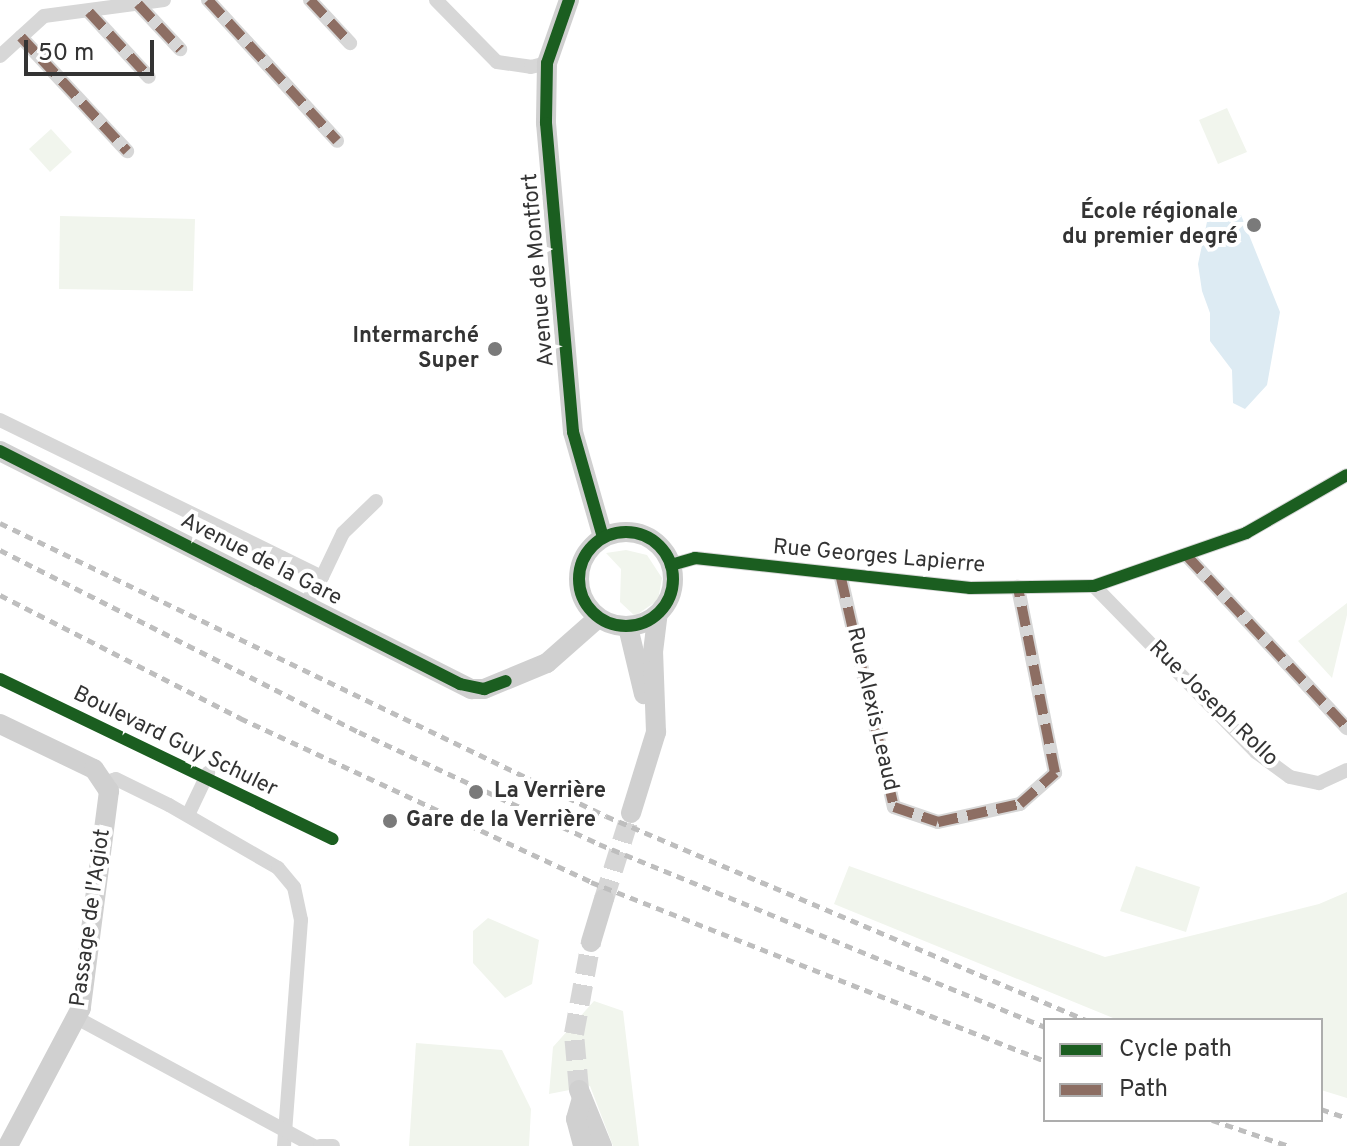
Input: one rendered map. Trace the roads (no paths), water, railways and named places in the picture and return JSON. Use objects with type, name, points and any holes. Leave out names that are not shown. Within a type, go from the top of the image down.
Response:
[{"type":"street","points":[[0,56],[44,16],[164,0]]},
{"type":"street","points":[[208,0],[337,141]]},
{"type":"street","points":[[310,0],[350,43]]},
{"type":"street","points":[[436,0],[506,66],[547,63]]},
{"type":"street","name":"Avenue de Montfort","points":[[569,0],[547,63],[546,123],[573,432],[603,537]]},
{"type":"street","points":[[138,4],[180,49]]},
{"type":"street","points":[[89,12],[149,77]]},
{"type":"street","points":[[21,37],[127,151]]},
{"type":"street","points":[[0,420],[322,577]]},
{"type":"street","name":"Avenue de la Gare","points":[[0,451],[460,684],[484,689],[547,663],[598,618]]},
{"type":"street","name":"Rue Georges Lapierre","points":[[671,565],[695,558],[841,578],[957,588],[1094,586],[1187,556],[1258,527],[1347,475]]},
{"type":"street","points":[[305,605],[343,533],[376,501]]},
{"type":"street","points":[[628,627],[639,656],[645,707],[644,748],[631,813],[656,732],[653,652],[658,614],[672,592],[671,565],[665,552],[643,535],[630,532],[603,537],[583,559],[579,573],[585,604],[598,618],[628,627],[658,614]]},
{"type":"street","points":[[1187,556],[1347,728]]},
{"type":"street","name":"Rue Alexis Leaud","points":[[841,578],[894,807],[938,822],[1020,804],[1055,773],[1018,587]]},
{"type":"street","name":"Rue Joseph Rollo","points":[[1094,586],[1256,752],[1290,777],[1319,783],[1347,770]]},
{"type":"street","points":[[0,724],[94,769],[107,782],[105,815]]},
{"type":"street","points":[[71,760],[93,786],[105,815]]},
{"type":"street","points":[[188,815],[208,773]]},
{"type":"street","points":[[107,782],[116,779],[188,815],[278,868],[298,897],[284,1146]]},
{"type":"street","name":"Passage de l'Agiot","points":[[8,1146],[77,1018],[105,815]]},
{"type":"street","points":[[591,942],[604,899]]},
{"type":"street","points":[[77,1018],[314,1146]]},
{"type":"street","points":[[583,1146],[576,1119],[581,1094],[602,1146]]},
{"type":"street","points":[[320,1146],[333,1146]]},
{"type":"tunnel","points":[[604,899],[631,813]]},
{"type":"tunnel","points":[[579,1090],[574,1034],[591,942]]},
{"type":"railway","points":[[0,523],[606,816],[1081,1018]]},
{"type":"railway","points":[[0,550],[359,732],[599,844],[1043,1026]]},
{"type":"railway","points":[[0,595],[240,718],[591,882],[1043,1060]]},
{"type":"railway","points":[[1323,1110],[1347,1118]]},
{"type":"railway","points":[[1218,1122],[1289,1146]]},
{"type":"place","name":"École régionale du premier degré","points":[[1254,225]]},
{"type":"place","name":"Intermarché Super","points":[[495,349]]},
{"type":"place","name":"La Verrière","points":[[476,792]]},
{"type":"place","name":"Gare de la Verrière","points":[[390,821]]}]
